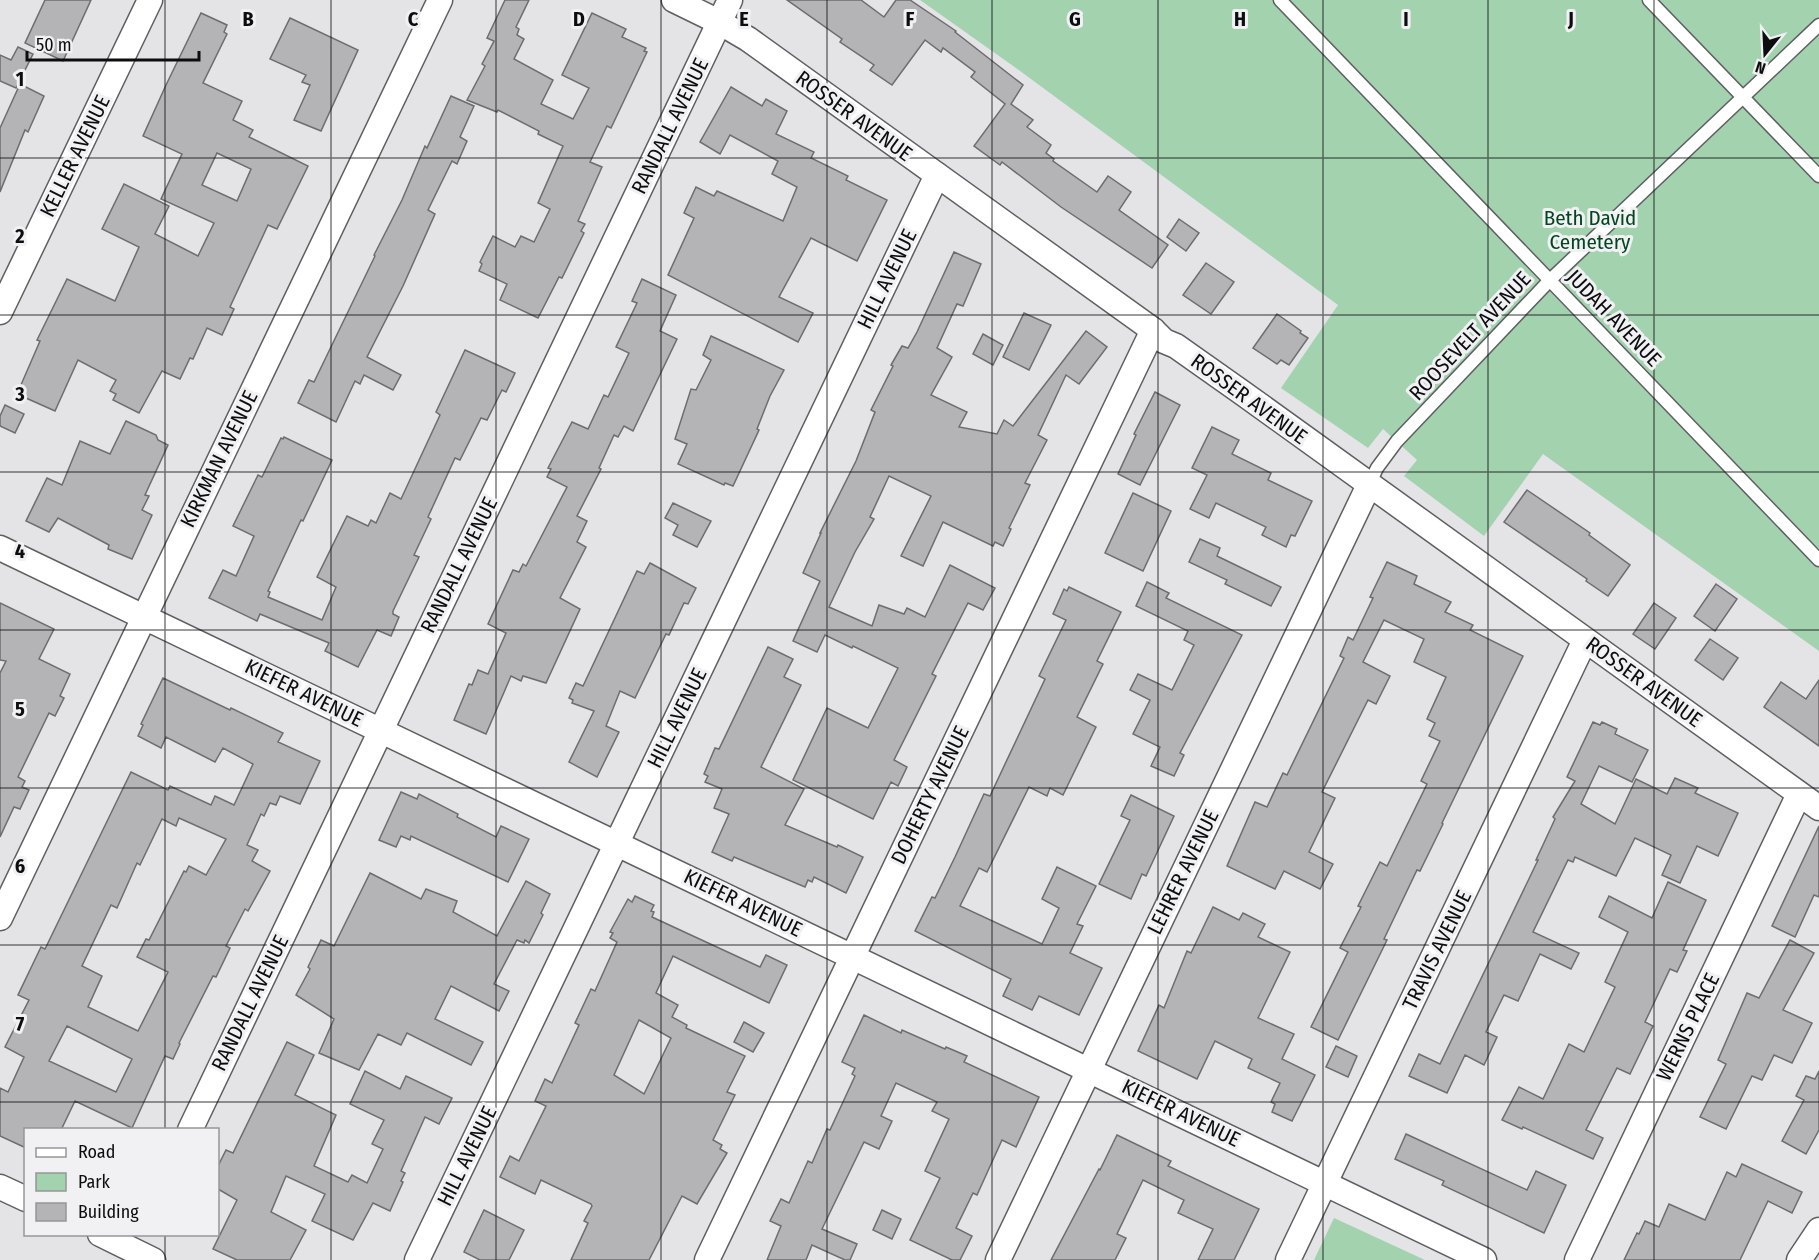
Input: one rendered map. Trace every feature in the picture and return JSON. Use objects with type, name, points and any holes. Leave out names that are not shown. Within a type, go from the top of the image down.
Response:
[{"type":"street","name":"KELLER AVENUE","points":[[0,312],[150,0]]},
{"type":"street","name":"KIRKMAN AVENUE","points":[[0,918],[440,0]]},
{"type":"street","name":"ROSSER AVENUE","points":[[674,0],[720,22],[748,39],[1153,330],[1164,341],[1176,346],[1819,808]]},
{"type":"street","name":"RANDALL AVENUE","points":[[191,1128],[730,0]]},
{"type":"street","name":"HILL AVENUE","points":[[417,1260],[937,175]]},
{"type":"street","name":"DOHERTY AVENUE","points":[[707,1260],[1153,330]]},
{"type":"street","name":"LEHRER AVENUE","points":[[998,1260],[1369,485]]},
{"type":"street","name":"KIEFER AVENUE","points":[[0,548],[1484,1260]]},
{"type":"street","name":"TRAVIS AVENUE","points":[[1288,1260],[1585,640]]},
{"type":"street","name":"WERNS PLACE","points":[[1577,1260],[1799,794]]},
{"type":"street","points":[[0,1187],[24,1198]]},
{"type":"street","points":[[1799,1260],[1819,1230]]},
{"type":"street","points":[[104,1236],[138,1251]]},
{"type":"lane","name":"JUDAH AVENUE","points":[[1280,0],[1819,560]]},
{"type":"lane","points":[[1649,0],[1819,176]]},
{"type":"lane","name":"ROOSEVELT AVENUE","points":[[1369,485],[1377,468],[1398,441],[1550,280],[1819,26]]},
{"type":"green space","name":"Beth David Cemetery","points":[[920,0],[1819,0],[1819,651],[1543,454],[1484,536],[1404,476],[1417,460],[1383,429],[1368,448],[1281,388],[1338,305]]},
{"type":"green space","points":[[1334,1218],[1425,1260],[1314,1260]]},
{"type":"building","points":[[45,0],[91,0],[63,61],[25,43]]},
{"type":"building","points":[[505,0],[529,0],[516,27],[519,29],[517,35],[524,39],[514,59],[553,80],[541,104],[573,119],[589,88],[562,75],[592,13],[626,29],[622,37],[646,48],[644,51],[647,52],[611,128],[607,126],[590,162],[602,167],[578,221],[585,224],[581,231],[584,233],[562,278],[559,277],[538,318],[500,300],[507,284],[479,271],[482,264],[480,262],[493,236],[515,247],[521,236],[534,242],[550,209],[538,203],[563,146],[498,110],[497,112],[467,100],[485,66],[482,64],[494,41],[487,38]]},
{"type":"building","points":[[787,0],[861,0],[884,17],[896,0],[910,0],[956,31],[1023,85],[1011,104],[1033,120],[1027,127],[1051,145],[1046,153],[1054,159],[1053,161],[1097,192],[1108,176],[1131,192],[1119,210],[1168,245],[1152,268],[1061,207],[1002,162],[1000,165],[974,146],[1005,104],[971,77],[975,72],[943,48],[941,52],[925,40],[892,85],[870,70],[874,65],[840,42],[842,39]]},
{"type":"building","points":[[201,13],[227,25],[224,32],[227,34],[203,83],[242,101],[233,120],[253,130],[249,137],[308,166],[277,229],[268,225],[230,307],[234,309],[222,335],[207,328],[193,359],[190,358],[180,379],[162,371],[139,413],[113,400],[116,394],[110,391],[116,380],[78,360],[55,411],[17,394],[40,341],[37,340],[67,279],[115,301],[139,247],[102,229],[124,184],[169,206],[155,234],[198,256],[214,223],[161,199],[182,154],[143,136]],"holes":[[[217,153],[251,169],[237,201],[202,185]]]},
{"type":"building","points":[[290,18],[358,50],[321,131],[294,120],[310,85],[302,82],[306,75],[270,59]]},
{"type":"building","points":[[18,47],[33,54],[16,88],[0,81],[0,55],[11,60]]},
{"type":"building","points":[[20,84],[44,96],[28,132],[25,130],[0,192],[0,128]]},
{"type":"building","points":[[731,87],[762,106],[766,99],[787,111],[776,134],[814,152],[811,158],[848,176],[846,180],[887,200],[857,261],[811,238],[779,297],[813,313],[798,342],[668,275],[694,218],[684,213],[696,187],[714,196],[717,191],[783,221],[797,187],[772,174],[778,161],[730,135],[720,154],[700,142]]},
{"type":"building","points":[[451,96],[474,106],[460,137],[467,141],[457,164],[452,161],[428,210],[435,214],[403,286],[367,357],[401,375],[393,390],[364,375],[360,384],[355,381],[336,422],[298,403],[309,380],[314,382],[402,200],[425,146],[427,148]]},
{"type":"building","points":[[1179,219],[1199,233],[1186,251],[1167,237]]},
{"type":"building","points":[[954,252],[981,264],[963,306],[957,304],[937,348],[952,357],[931,395],[967,412],[959,427],[997,434],[1004,420],[1013,426],[1086,331],[1107,347],[1079,384],[1066,375],[1038,435],[1047,440],[1025,483],[1030,485],[1003,546],[995,542],[993,546],[943,522],[923,566],[901,556],[931,496],[889,476],[870,517],[874,519],[855,552],[829,607],[872,626],[879,605],[904,614],[907,608],[925,617],[950,565],[995,588],[983,610],[968,603],[932,674],[936,676],[894,760],[907,767],[898,786],[891,782],[873,819],[793,780],[827,708],[868,728],[898,668],[825,635],[817,652],[793,641],[820,581],[803,573],[856,461],[875,412],[871,410],[893,366],[891,365],[902,346],[908,348],[917,332]]},
{"type":"building","points":[[1206,263],[1234,282],[1211,314],[1183,295]]},
{"type":"building","points":[[642,279],[676,295],[660,331],[677,339],[633,431],[624,426],[618,437],[614,435],[599,468],[601,469],[577,516],[587,521],[577,542],[586,547],[560,598],[580,609],[546,683],[523,676],[521,681],[511,676],[486,734],[454,720],[469,684],[472,685],[478,670],[488,674],[506,633],[488,624],[513,570],[519,572],[523,564],[526,566],[567,487],[547,477],[551,469],[548,468],[572,422],[588,429],[604,395],[608,397],[629,353],[616,347],[637,303],[632,301]]},
{"type":"building","points":[[1024,313],[1051,325],[1029,370],[1003,357]]},
{"type":"building","points":[[1277,314],[1308,338],[1289,365],[1281,360],[1277,364],[1253,348]]},
{"type":"building","points":[[983,334],[1003,345],[993,365],[973,354]]},
{"type":"building","points":[[711,336],[784,370],[770,396],[757,429],[759,430],[733,486],[725,483],[724,485],[678,464],[687,444],[675,439],[691,389],[696,390],[711,360],[703,355]]},
{"type":"building","points":[[465,350],[515,373],[506,392],[502,390],[487,420],[481,418],[460,460],[455,458],[428,517],[431,519],[414,555],[419,557],[393,611],[393,614],[399,617],[391,636],[377,630],[358,667],[325,651],[329,643],[260,614],[257,621],[209,598],[223,570],[236,576],[254,536],[233,526],[258,475],[262,477],[281,438],[284,437],[332,460],[303,521],[301,520],[268,591],[270,592],[268,597],[322,620],[336,587],[317,577],[347,516],[368,526],[371,520],[376,523],[390,493],[401,499],[440,415],[436,412]]},
{"type":"building","points":[[1155,392],[1180,405],[1140,485],[1118,474],[1136,435],[1134,434]]},
{"type":"building","points":[[5,405],[24,414],[15,433],[0,426],[0,416]]},
{"type":"building","points":[[126,421],[156,435],[158,440],[168,445],[145,495],[149,496],[142,510],[152,515],[132,559],[108,549],[109,545],[58,518],[49,532],[26,521],[47,478],[62,485],[80,441],[110,454]]},
{"type":"building","points":[[1212,427],[1239,440],[1232,454],[1271,473],[1268,480],[1312,501],[1295,536],[1291,535],[1286,547],[1262,535],[1266,527],[1216,503],[1209,518],[1190,509],[1207,475],[1192,468]]},
{"type":"building","points":[[1527,490],[1590,533],[1589,535],[1630,565],[1608,596],[1504,522]]},
{"type":"building","points":[[1133,493],[1171,511],[1143,571],[1105,553]]},
{"type":"building","points":[[673,503],[711,521],[697,547],[673,535],[678,525],[665,518]]},
{"type":"building","points":[[1200,539],[1220,548],[1217,556],[1281,587],[1271,606],[1225,584],[1227,580],[1189,562]]},
{"type":"building","points":[[1387,562],[1417,576],[1414,584],[1451,602],[1445,612],[1473,625],[1470,630],[1523,656],[1420,871],[1417,870],[1384,939],[1387,940],[1338,1040],[1311,1027],[1348,952],[1340,948],[1361,907],[1358,906],[1380,862],[1387,866],[1427,784],[1421,781],[1440,741],[1429,736],[1435,723],[1427,719],[1446,677],[1414,662],[1424,639],[1384,620],[1363,662],[1390,676],[1376,704],[1368,700],[1322,792],[1335,798],[1309,852],[1333,864],[1320,889],[1284,871],[1275,889],[1227,866],[1255,802],[1267,807],[1283,773],[1287,775],[1344,658],[1340,656],[1348,637],[1353,640]]},
{"type":"building","points":[[650,563],[696,588],[688,604],[684,603],[669,635],[666,634],[635,698],[620,691],[606,726],[619,732],[597,777],[569,762],[594,711],[572,703],[573,700],[569,698],[576,683],[583,686],[637,571],[644,574]]},
{"type":"building","points":[[1147,582],[1169,593],[1166,598],[1242,635],[1180,753],[1184,755],[1174,776],[1151,766],[1160,747],[1133,734],[1150,700],[1130,690],[1138,674],[1172,690],[1194,645],[1184,640],[1188,631],[1136,606]]},
{"type":"building","points":[[1716,584],[1737,599],[1715,631],[1694,616]]},
{"type":"building","points":[[1069,587],[1121,612],[1097,661],[1103,664],[1077,717],[1096,727],[1063,795],[1050,788],[1047,796],[1029,787],[987,872],[979,868],[960,906],[1042,944],[1059,908],[1042,899],[1057,867],[1096,886],[1077,924],[1083,926],[1070,953],[1102,968],[1079,1015],[1039,996],[1032,1010],[1003,996],[1011,979],[915,931],[932,897],[935,898],[984,794],[990,796],[1045,679],[1039,676],[1066,620],[1053,614],[1064,589],[1067,591]]},
{"type":"building","points":[[0,603],[54,629],[39,659],[70,674],[60,696],[64,698],[55,716],[49,713],[18,777],[25,781],[22,787],[29,790],[20,809],[14,807],[0,837],[0,673],[6,661],[0,660]]},
{"type":"building","points":[[1654,603],[1676,618],[1655,649],[1633,634]]},
{"type":"building","points":[[1710,639],[1738,658],[1723,680],[1695,660]]},
{"type":"building","points":[[768,647],[793,659],[784,677],[801,685],[761,767],[804,789],[785,825],[863,857],[846,893],[814,877],[812,882],[808,880],[805,887],[734,857],[732,861],[712,852],[729,814],[714,808],[722,789],[705,782],[708,776],[704,774],[715,748],[719,749]]},
{"type":"building","points":[[163,678],[283,733],[278,742],[320,761],[300,804],[280,796],[276,805],[270,803],[264,816],[261,814],[247,845],[258,850],[252,861],[270,871],[248,911],[245,909],[226,946],[230,948],[216,977],[213,976],[173,1059],[165,1056],[132,1128],[75,1101],[62,1128],[24,1128],[24,1147],[0,1136],[0,1088],[8,1092],[24,1057],[5,1047],[29,1000],[18,995],[41,947],[45,949],[131,772],[168,790],[170,786],[211,805],[215,796],[234,805],[253,764],[223,748],[215,762],[166,737],[161,748],[138,736],[143,725],[141,724]],"holes":[[[179,818],[226,839],[206,875],[189,866],[186,872],[184,871],[149,940],[146,939],[137,957],[168,972],[138,1031],[88,1007],[102,976],[82,966],[111,905],[117,908],[137,863],[140,865],[162,819],[176,826]],[[67,1026],[132,1059],[116,1092],[49,1061]]]},
{"type":"building","points":[[1819,680],[1819,746],[1764,707],[1781,682],[1806,699]]},
{"type":"building","points":[[1593,722],[1600,725],[1602,722],[1617,729],[1615,734],[1648,750],[1632,782],[1599,766],[1581,804],[1615,824],[1636,779],[1667,794],[1675,778],[1698,788],[1695,793],[1738,813],[1718,856],[1697,846],[1680,883],[1662,875],[1671,855],[1635,838],[1616,876],[1575,857],[1573,862],[1568,860],[1533,932],[1579,953],[1571,969],[1540,954],[1518,1001],[1504,995],[1486,1032],[1497,1037],[1484,1065],[1465,1055],[1447,1093],[1409,1076],[1419,1054],[1440,1064],[1538,860],[1536,860],[1555,819],[1553,817],[1575,781],[1567,777]]},
{"type":"building","points":[[401,792],[417,799],[419,794],[496,837],[501,826],[529,839],[508,882],[411,836],[410,840],[401,836],[396,847],[379,840]]},
{"type":"building","points":[[1131,795],[1174,816],[1146,876],[1142,874],[1131,899],[1099,884],[1130,820],[1121,816]]},
{"type":"building","points":[[1819,826],[1819,897],[1814,895],[1795,937],[1772,926]]},
{"type":"building","points":[[370,873],[421,899],[426,889],[457,901],[453,912],[497,936],[526,881],[550,894],[541,913],[543,915],[529,943],[525,940],[524,943],[517,940],[494,984],[509,991],[499,1011],[451,986],[435,1019],[483,1042],[471,1065],[407,1033],[401,1045],[378,1034],[359,1070],[319,1053],[334,1019],[296,995],[310,969],[308,967],[321,940],[334,946]]},
{"type":"building","points":[[1668,882],[1706,900],[1683,950],[1687,951],[1677,972],[1670,969],[1645,1022],[1653,1026],[1630,1074],[1617,1068],[1586,1130],[1603,1138],[1593,1159],[1523,1127],[1522,1129],[1502,1120],[1519,1087],[1543,1099],[1569,1044],[1584,1052],[1615,987],[1605,982],[1628,932],[1599,917],[1609,896],[1652,918]]},
{"type":"building","points":[[635,896],[654,905],[651,911],[654,912],[652,917],[760,967],[766,955],[787,965],[769,1003],[673,956],[656,993],[678,1005],[672,1017],[687,1025],[686,1028],[745,1056],[727,1092],[735,1095],[713,1140],[722,1145],[720,1149],[727,1153],[697,1204],[682,1196],[649,1260],[571,1260],[588,1223],[584,1221],[591,1204],[541,1180],[535,1194],[500,1177],[510,1156],[519,1161],[546,1106],[535,1101],[545,1079],[552,1083],[579,1025],[575,1023],[591,989],[595,991],[617,942],[610,938],[613,933],[610,932],[628,899],[632,902]],"holes":[[[639,1020],[671,1038],[644,1094],[614,1075]]]},
{"type":"building","points":[[1213,907],[1239,920],[1243,913],[1265,924],[1258,937],[1290,952],[1258,1018],[1294,1034],[1282,1059],[1315,1075],[1292,1121],[1272,1112],[1275,1104],[1271,1102],[1280,1083],[1248,1068],[1252,1059],[1215,1041],[1197,1079],[1138,1051],[1159,1005],[1164,1008],[1187,951],[1191,953]]},
{"type":"building","points":[[1790,940],[1814,953],[1783,1010],[1812,1023],[1792,1063],[1774,1055],[1762,1080],[1752,1076],[1726,1129],[1700,1117],[1726,1064],[1718,1060],[1747,993],[1759,998]]},
{"type":"building","points":[[864,1015],[901,1033],[902,1030],[967,1056],[964,1062],[1039,1097],[1016,1147],[1002,1140],[977,1195],[973,1193],[956,1228],[972,1236],[960,1260],[952,1260],[910,1240],[940,1178],[925,1171],[949,1119],[932,1111],[937,1102],[896,1083],[881,1116],[892,1121],[879,1149],[864,1142],[822,1229],[857,1244],[850,1260],[845,1260],[812,1245],[806,1260],[767,1260],[781,1226],[770,1221],[781,1199],[789,1203],[808,1161],[812,1163],[827,1129],[830,1130],[855,1076],[852,1074],[855,1068],[842,1062]]},
{"type":"building","points":[[744,1022],[764,1033],[753,1052],[734,1042]]},
{"type":"building","points":[[287,1042],[314,1055],[295,1095],[336,1115],[314,1166],[348,1182],[352,1175],[367,1183],[383,1149],[372,1144],[384,1120],[350,1104],[365,1071],[400,1089],[406,1076],[452,1098],[439,1124],[425,1117],[401,1171],[405,1173],[401,1181],[403,1182],[390,1211],[373,1203],[353,1240],[312,1221],[325,1194],[286,1176],[271,1212],[306,1230],[290,1260],[237,1260],[213,1249],[237,1200],[219,1190],[219,1164],[226,1150],[233,1153]]},
{"type":"building","points":[[1336,1046],[1357,1056],[1348,1077],[1326,1067]]},
{"type":"building","points":[[1819,1071],[1819,1130],[1806,1154],[1782,1141],[1804,1100],[1796,1096],[1806,1076],[1815,1079]]},
{"type":"building","points":[[1406,1134],[1527,1190],[1536,1171],[1566,1185],[1544,1233],[1442,1185],[1444,1181],[1395,1159]]},
{"type":"building","points":[[1117,1135],[1171,1161],[1168,1166],[1259,1209],[1234,1260],[1198,1260],[1213,1229],[1178,1213],[1184,1200],[1143,1180],[1117,1234],[1126,1238],[1115,1260],[1051,1260]]},
{"type":"building","points":[[1742,1164],[1802,1192],[1792,1213],[1768,1201],[1740,1260],[1624,1260],[1645,1221],[1659,1227],[1669,1204],[1705,1220],[1727,1172],[1736,1177]]},
{"type":"building","points":[[484,1210],[524,1230],[509,1260],[480,1260],[464,1252]]},
{"type":"building","points":[[882,1210],[901,1219],[892,1239],[873,1230]]}]
